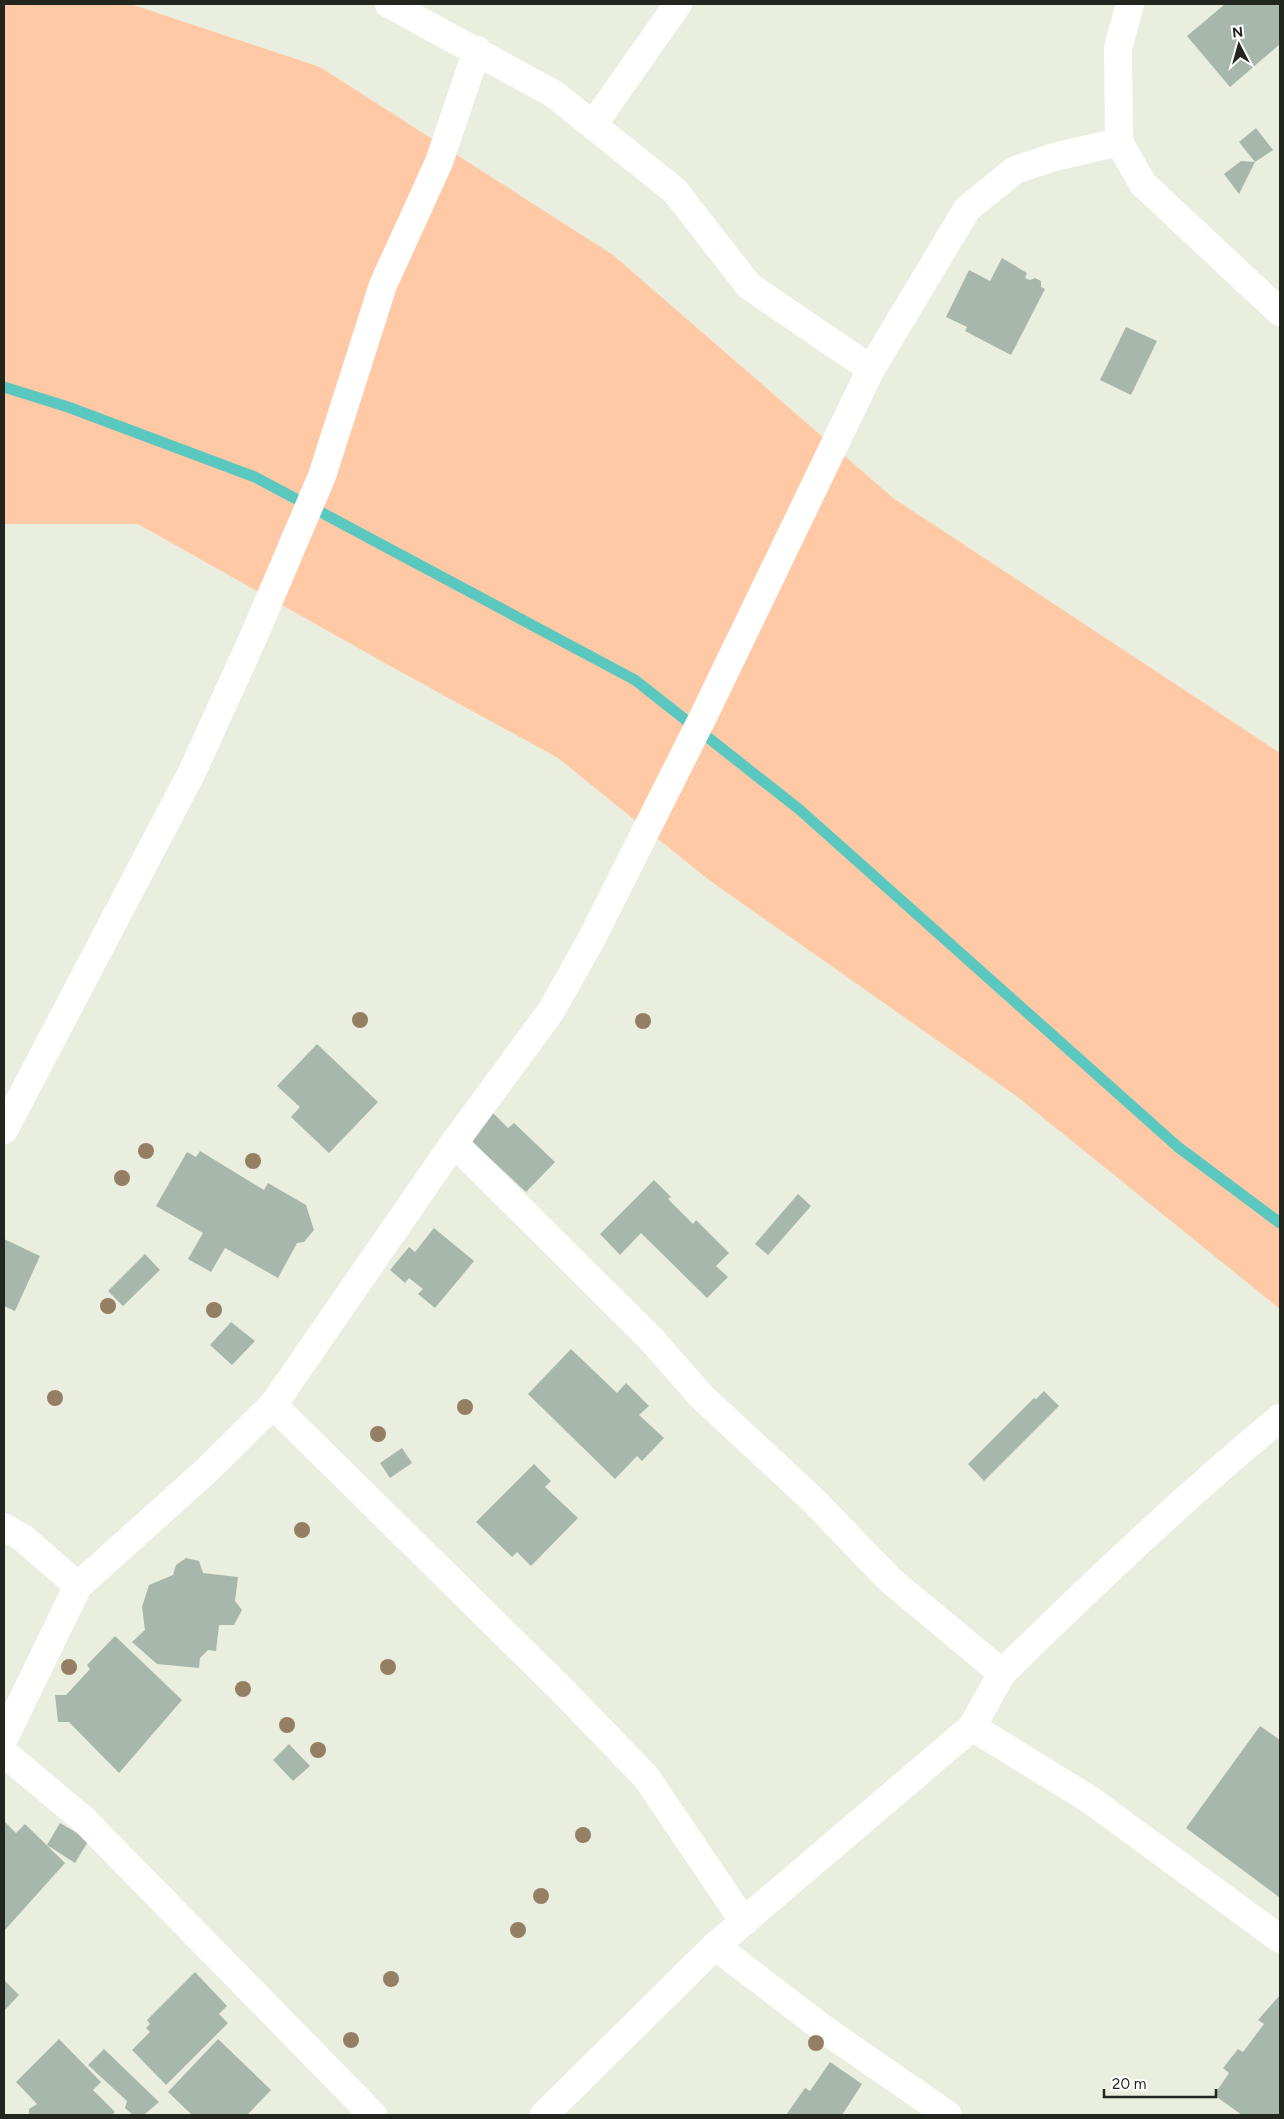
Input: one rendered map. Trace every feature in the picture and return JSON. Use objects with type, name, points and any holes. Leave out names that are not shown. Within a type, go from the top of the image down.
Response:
[{"type":"street","points":[[389,4],[477,50],[554,94],[676,191],[748,286],[871,369]]},
{"type":"street","points":[[593,125],[678,4]]},
{"type":"street","points":[[1130,4],[1118,48],[1119,142],[1143,184],[1280,312]]},
{"type":"street","points":[[4,1130],[192,772],[253,638],[322,476],[383,285],[439,162],[477,50]]},
{"type":"street","points":[[4,1738],[78,1586],[206,1471],[273,1406],[454,1143],[551,1011],[592,938],[704,715],[871,369],[967,209],[1015,170],[1054,157],[1119,142]]},
{"type":"street","points":[[454,1143],[652,1340],[701,1396],[814,1501],[890,1580],[1002,1673]]},
{"type":"street","points":[[273,1406],[563,1691],[646,1777],[744,1922]]},
{"type":"street","points":[[544,2115],[715,1946],[972,1727],[1002,1673],[1085,1592],[1221,1467],[1280,1418]]},
{"type":"street","points":[[4,1527],[23,1538],[78,1586]]},
{"type":"street","points":[[972,1727],[1088,1799],[1280,1938]]},
{"type":"street","points":[[4,1753],[84,1820],[373,2115]]},
{"type":"street","points":[[715,1946],[825,2030],[948,2115]]},
{"type":"shaded area","points":[[4,4],[130,4],[320,67],[613,255],[893,498],[1280,753],[1280,1309],[1015,1095],[709,880],[558,758],[138,524],[4,524]]},
{"type":"building","points":[[1225,4],[1280,4],[1280,46],[1230,87],[1187,36]]},
{"type":"building","points":[[1256,128],[1273,150],[1255,162],[1239,142]]},
{"type":"building","points":[[1241,161],[1255,162],[1239,194],[1224,174]]},
{"type":"building","points":[[1002,258],[1027,273],[1025,278],[1030,280],[1035,278],[1041,281],[1041,287],[1045,289],[1011,355],[965,331],[967,327],[946,317],[969,270],[990,281]]},
{"type":"building","points":[[1126,327],[1157,341],[1131,395],[1100,380]]},
{"type":"building","points":[[317,1044],[378,1102],[329,1153],[291,1117],[300,1107],[277,1086]]},
{"type":"building","points":[[492,1112],[508,1128],[514,1123],[555,1162],[526,1192],[468,1138]]},
{"type":"building","points":[[200,1151],[264,1190],[268,1183],[306,1205],[314,1230],[304,1242],[297,1243],[278,1278],[225,1248],[211,1272],[188,1259],[203,1233],[156,1206],[187,1152],[196,1157]]},
{"type":"building","points":[[654,1180],[671,1197],[668,1199],[693,1224],[696,1220],[729,1253],[716,1266],[728,1277],[707,1298],[641,1233],[620,1255],[600,1234]]},
{"type":"building","points":[[798,1194],[811,1206],[768,1255],[755,1244]]},
{"type":"building","points":[[434,1228],[474,1261],[435,1308],[418,1294],[423,1289],[409,1278],[405,1283],[390,1270],[409,1247],[415,1252]]},
{"type":"building","points":[[4,1239],[40,1256],[15,1311],[4,1306]]},
{"type":"building","points":[[145,1254],[160,1270],[123,1306],[108,1291]]},
{"type":"building","points":[[231,1322],[255,1341],[232,1365],[210,1345]]},
{"type":"building","points":[[571,1349],[617,1393],[626,1383],[649,1406],[639,1415],[664,1438],[642,1461],[637,1456],[615,1479],[528,1394]]},
{"type":"building","points":[[1044,1391],[1059,1406],[984,1481],[968,1464],[1034,1398],[1036,1399]]},
{"type":"building","points":[[402,1448],[412,1463],[390,1478],[380,1463]]},
{"type":"building","points":[[534,1464],[551,1481],[545,1487],[578,1518],[531,1566],[517,1552],[512,1557],[476,1522]]},
{"type":"building","points":[[186,1558],[199,1561],[203,1573],[238,1577],[235,1601],[242,1610],[234,1625],[219,1625],[216,1651],[208,1650],[200,1658],[199,1668],[157,1664],[132,1642],[145,1630],[142,1607],[149,1585],[173,1575],[176,1565]]},
{"type":"building","points":[[115,1636],[182,1700],[119,1773],[69,1722],[58,1722],[55,1695],[66,1695],[90,1669],[87,1665]]},
{"type":"building","points":[[1260,1726],[1280,1740],[1279,1897],[1186,1828]]},
{"type":"building","points":[[289,1744],[310,1766],[293,1781],[273,1760]]},
{"type":"building","points":[[4,1821],[16,1833],[25,1824],[65,1863],[4,1931]]},
{"type":"building","points":[[60,1823],[89,1840],[75,1863],[47,1845]]},
{"type":"building","points":[[195,1972],[227,2006],[219,2014],[228,2023],[166,2085],[132,2050],[150,2032],[146,2028],[150,2024],[147,2020]]},
{"type":"building","points":[[4,1980],[19,1995],[4,2011]]},
{"type":"building","points":[[1280,1995],[1280,2115],[1242,2115],[1214,2095],[1229,2073],[1223,2068],[1238,2049],[1243,2052],[1264,2024],[1258,2020]]},
{"type":"building","points":[[59,2039],[101,2082],[93,2090],[115,2112],[112,2115],[29,2115],[29,2109],[37,2104],[16,2082]]},
{"type":"building","points":[[218,2039],[271,2090],[247,2115],[192,2115],[168,2092]]},
{"type":"building","points":[[104,2049],[159,2102],[144,2115],[133,2115],[125,2108],[127,2101],[88,2065]]},
{"type":"building","points":[[830,2062],[862,2084],[842,2115],[786,2115],[805,2088],[810,2091]]},
{"type":"waterway","points":[[4,387],[68,407],[255,477],[635,680],[800,810],[1178,1147],[1280,1223]]}]
